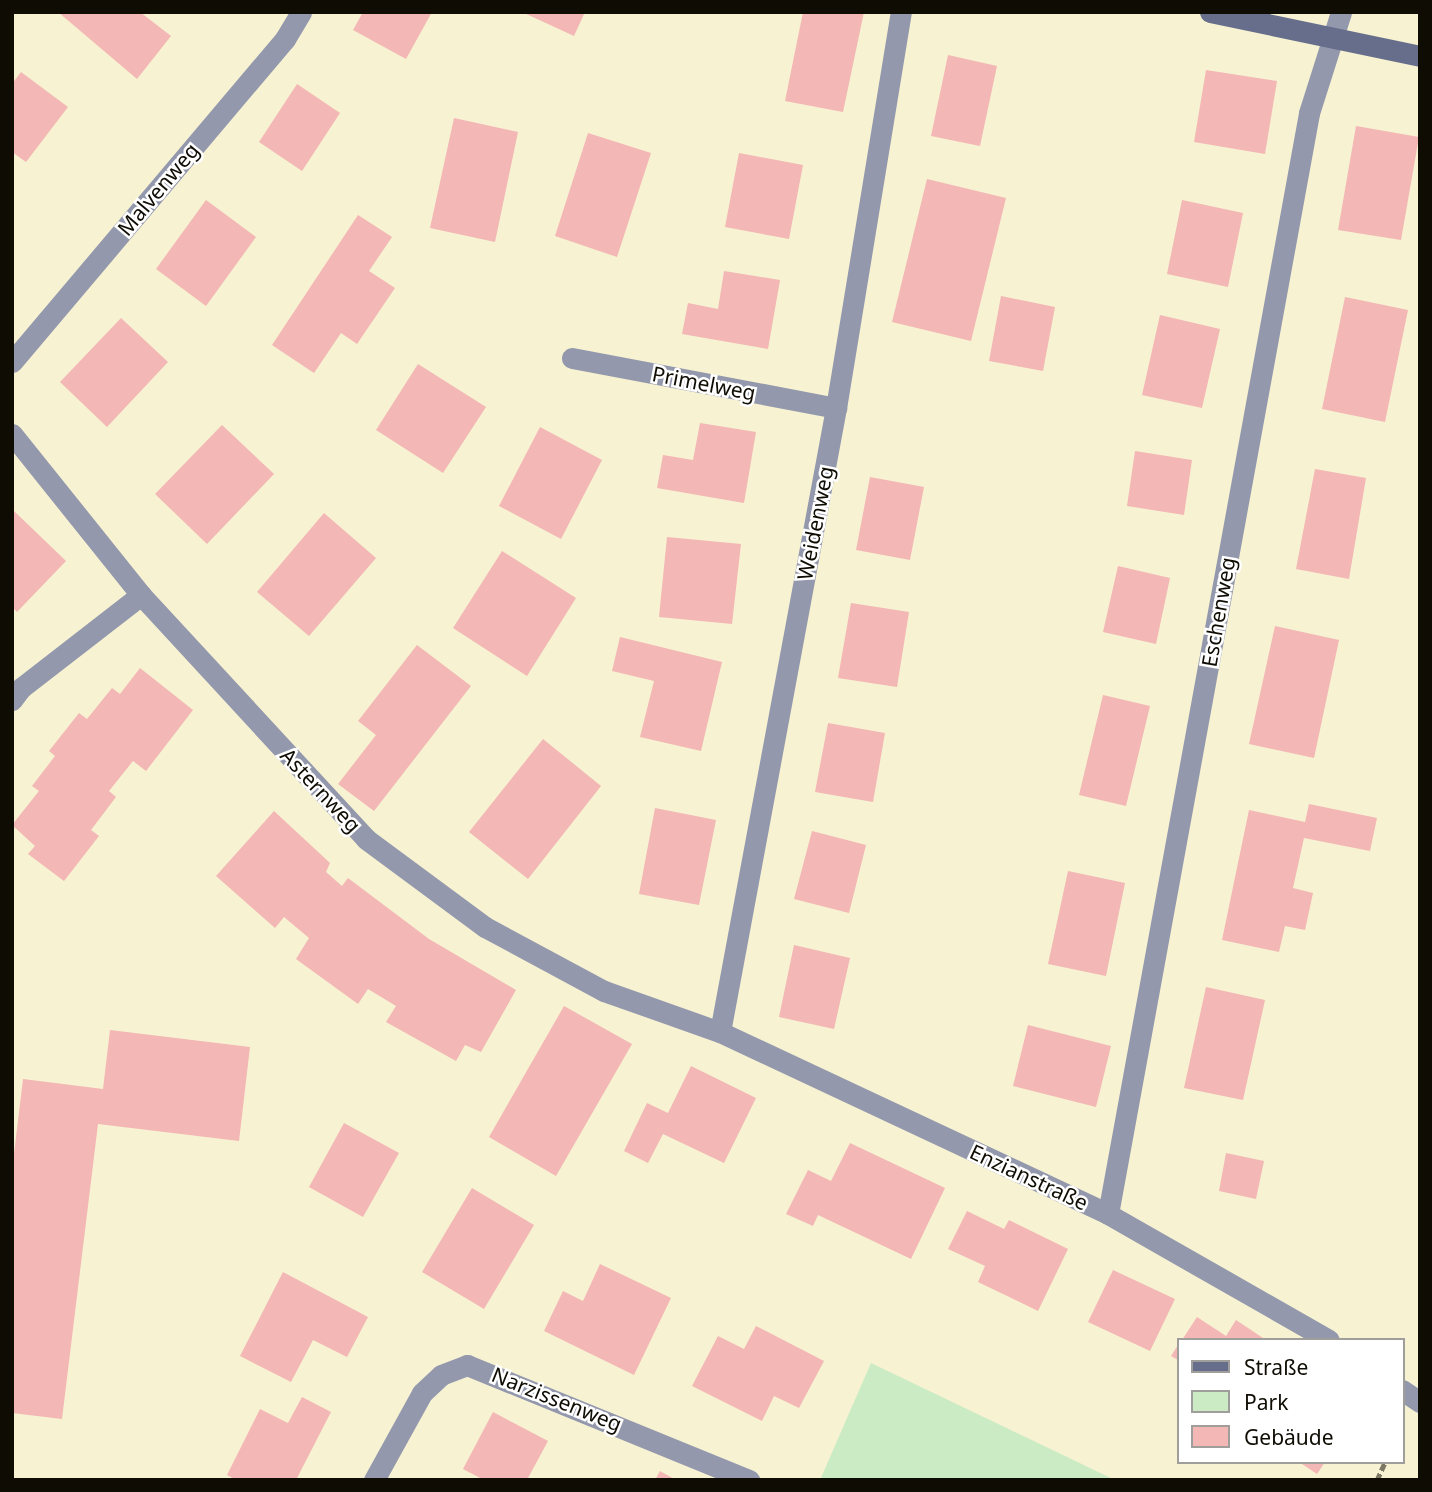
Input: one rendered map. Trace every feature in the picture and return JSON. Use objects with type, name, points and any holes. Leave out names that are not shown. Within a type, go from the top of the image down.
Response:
[{"type":"street","name":"Malvenweg","points":[[12,362],[285,39],[300,12]]},
{"type":"street","name":"Weidenweg","points":[[720,1032],[836,408],[901,12]]},
{"type":"street","points":[[1210,12],[1333,40],[1420,56]]},
{"type":"street","name":"Eschenweg","points":[[1108,1214],[1309,113],[1341,12]]},
{"type":"street","name":"Primelweg","points":[[572,358],[836,408]]},
{"type":"street","name":"Asternweg","points":[[12,433],[141,595],[366,839],[485,927],[604,991],[720,1032]]},
{"type":"street","points":[[12,700],[21,688],[141,595]]},
{"type":"street","name":"Enzianstraße","points":[[720,1032],[1108,1214],[1325,1338]]},
{"type":"street","name":"Narzissenweg","points":[[374,1480],[422,1392],[441,1376],[467,1365],[492,1371],[749,1480]]},
{"type":"street","points":[[1404,1391],[1420,1402]]},
{"type":"path","points":[[1377,1480],[1384,1464]]},
{"type":"green space","points":[[871,1363],[1115,1480],[820,1480]]},
{"type":"building","points":[[58,12],[140,12],[171,36],[137,79]]},
{"type":"building","points":[[363,12],[432,12],[406,59],[353,30]]},
{"type":"building","points":[[522,12],[585,12],[574,36]]},
{"type":"building","points":[[803,12],[864,12],[843,112],[785,101]]},
{"type":"building","points":[[948,55],[997,66],[980,146],[931,136]]},
{"type":"building","points":[[1206,70],[1277,81],[1265,154],[1194,142]]},
{"type":"building","points":[[21,72],[68,107],[26,162],[12,152],[12,84]]},
{"type":"building","points":[[297,84],[340,113],[302,171],[259,142]]},
{"type":"building","points":[[454,118],[518,132],[495,242],[430,228]]},
{"type":"building","points":[[1356,126],[1419,137],[1401,240],[1338,230]]},
{"type":"building","points":[[588,133],[651,153],[617,257],[555,236]]},
{"type":"building","points":[[739,153],[803,165],[789,239],[725,227]]},
{"type":"building","points":[[927,179],[1006,198],[971,341],[892,322]]},
{"type":"building","points":[[206,200],[256,237],[206,306],[156,269]]},
{"type":"building","points":[[1182,200],[1243,213],[1228,287],[1167,274]]},
{"type":"building","points":[[358,215],[392,237],[369,271],[395,288],[357,344],[341,333],[314,373],[272,345]]},
{"type":"building","points":[[724,271],[780,280],[768,349],[682,334],[688,303],[718,309]]},
{"type":"building","points":[[1001,296],[1055,307],[1043,371],[989,361]]},
{"type":"building","points":[[1345,297],[1408,310],[1385,422],[1322,409]]},
{"type":"building","points":[[1160,315],[1220,329],[1202,408],[1142,395]]},
{"type":"building","points":[[121,318],[168,362],[107,427],[60,382]]},
{"type":"building","points":[[418,364],[486,407],[443,473],[376,430]]},
{"type":"building","points":[[700,423],[756,432],[744,503],[657,488],[663,455],[693,460]]},
{"type":"building","points":[[222,425],[274,474],[207,544],[155,494]]},
{"type":"building","points":[[540,427],[602,460],[561,539],[499,506]]},
{"type":"building","points":[[1135,451],[1192,460],[1184,515],[1127,506]]},
{"type":"building","points":[[1315,469],[1366,478],[1349,579],[1296,569]]},
{"type":"building","points":[[870,477],[924,487],[910,560],[856,550]]},
{"type":"building","points":[[14,511],[66,561],[17,612],[12,607]]},
{"type":"building","points":[[324,513],[376,558],[309,636],[257,592]]},
{"type":"building","points":[[667,537],[741,544],[732,624],[659,617]]},
{"type":"building","points":[[502,551],[576,598],[527,676],[453,628]]},
{"type":"building","points":[[1118,566],[1170,578],[1156,644],[1103,632]]},
{"type":"building","points":[[851,603],[909,612],[897,687],[838,678]]},
{"type":"building","points":[[1275,626],[1339,640],[1314,758],[1249,744]]},
{"type":"building","points":[[620,637],[722,662],[701,751],[640,737],[654,681],[612,671]]},
{"type":"building","points":[[417,645],[471,686],[374,811],[338,784],[376,735],[358,721]]},
{"type":"building","points":[[140,668],[193,710],[146,771],[133,761],[109,791],[116,797],[91,830],[99,836],[64,881],[28,854],[35,846],[12,825],[39,791],[32,786],[55,756],[49,751],[79,713],[87,719],[112,688],[120,694]]},
{"type":"building","points":[[1103,695],[1150,706],[1126,806],[1079,795]]},
{"type":"building","points":[[828,723],[885,733],[873,802],[815,792]]},
{"type":"building","points":[[543,739],[601,786],[528,879],[469,832]]},
{"type":"building","points":[[1309,804],[1377,818],[1370,851],[1304,838],[1293,888],[1313,893],[1305,930],[1285,926],[1279,952],[1222,940],[1249,810],[1305,822]]},
{"type":"building","points":[[655,808],[716,820],[699,905],[639,894]]},
{"type":"building","points":[[274,811],[330,863],[326,872],[342,886],[348,878],[429,939],[516,990],[481,1052],[465,1045],[456,1061],[386,1022],[396,1006],[368,989],[358,1004],[296,959],[309,938],[284,917],[275,928],[216,876]]},
{"type":"building","points":[[812,831],[866,845],[849,913],[794,899]]},
{"type":"building","points":[[1068,871],[1125,883],[1106,976],[1048,964]]},
{"type":"building","points":[[794,945],[850,958],[834,1029],[779,1017]]},
{"type":"building","points":[[1206,987],[1265,1000],[1243,1100],[1184,1088]]},
{"type":"building","points":[[564,1006],[632,1044],[556,1176],[489,1137]]},
{"type":"building","points":[[1028,1025],[1111,1046],[1096,1107],[1013,1086]]},
{"type":"building","points":[[110,1030],[250,1047],[239,1141],[98,1124],[62,1419],[12,1413],[12,1170],[23,1079],[103,1089]]},
{"type":"building","points":[[691,1066],[756,1098],[724,1163],[663,1134],[648,1163],[624,1151],[647,1103],[668,1113]]},
{"type":"building","points":[[344,1123],[399,1153],[363,1217],[309,1187]]},
{"type":"building","points":[[850,1143],[945,1188],[911,1259],[818,1215],[813,1226],[786,1214],[808,1170],[831,1181]]},
{"type":"building","points":[[1226,1153],[1264,1161],[1256,1199],[1219,1191]]},
{"type":"building","points":[[472,1188],[534,1225],[484,1309],[422,1272]]},
{"type":"building","points":[[967,1211],[1004,1229],[1009,1220],[1068,1249],[1038,1311],[978,1282],[985,1266],[948,1249]]},
{"type":"building","points":[[600,1264],[671,1298],[634,1375],[544,1331],[563,1291],[583,1301]]},
{"type":"building","points":[[1113,1270],[1175,1299],[1150,1351],[1088,1322]]},
{"type":"building","points":[[283,1272],[368,1317],[347,1357],[313,1340],[291,1382],[240,1356]]},
{"type":"building","points":[[1197,1317],[1226,1336],[1236,1320],[1263,1338],[1183,1338]]},
{"type":"building","points":[[756,1326],[824,1361],[799,1408],[774,1396],[762,1421],[692,1386],[718,1336],[744,1349]]},
{"type":"building","points":[[302,1397],[331,1412],[296,1480],[236,1480],[227,1475],[260,1409],[288,1423]]},
{"type":"building","points":[[493,1412],[548,1441],[527,1480],[484,1480],[463,1469]]},
{"type":"building","points":[[1302,1464],[1324,1464],[1317,1474]]},
{"type":"building","points":[[660,1471],[676,1480],[655,1480]]}]
